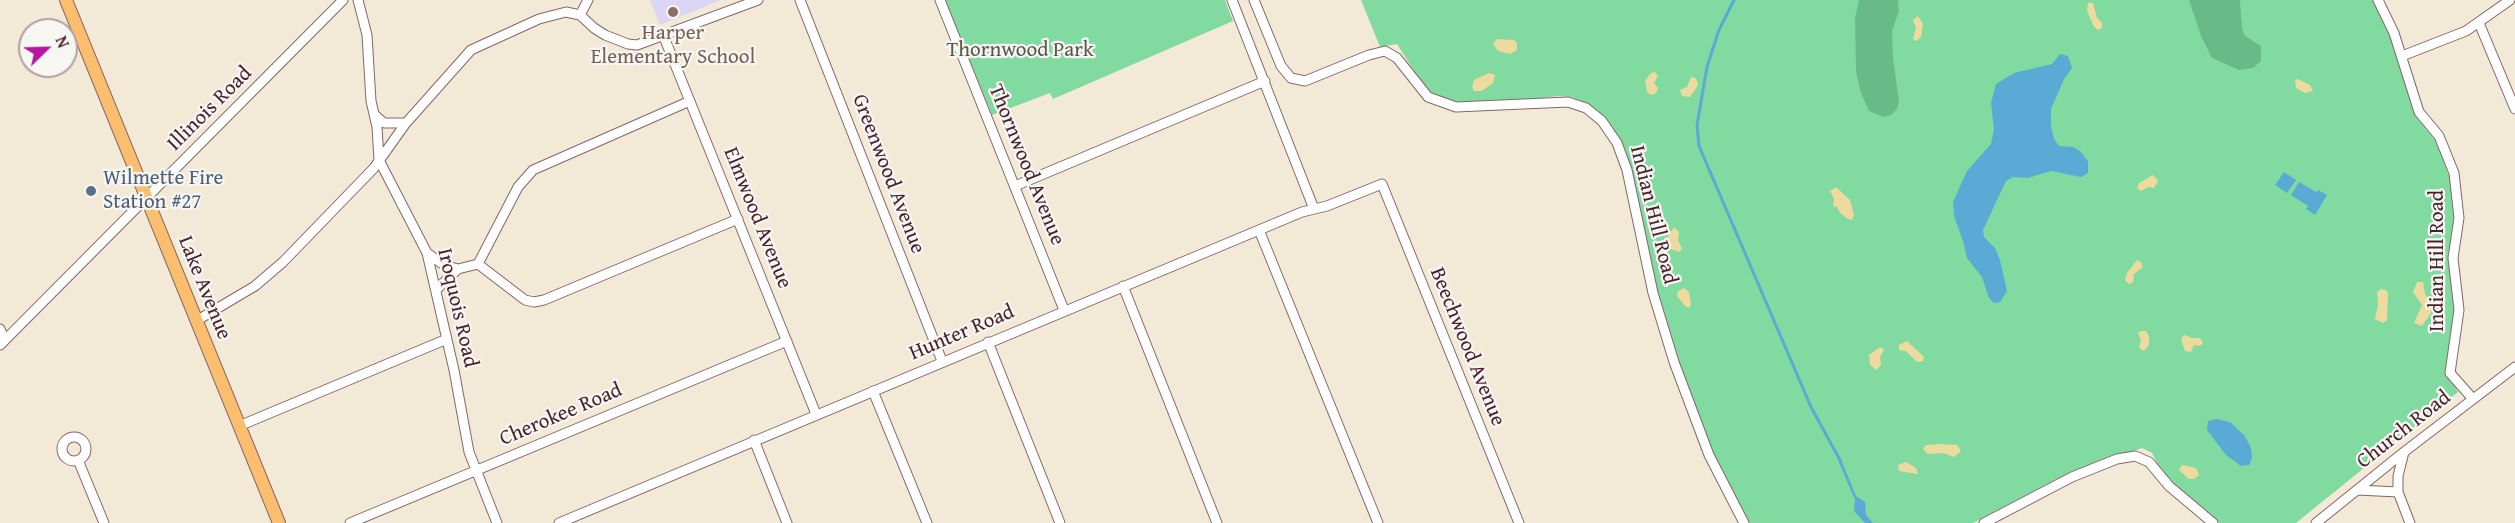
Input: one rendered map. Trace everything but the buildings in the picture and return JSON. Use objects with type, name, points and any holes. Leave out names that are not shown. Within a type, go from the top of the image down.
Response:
[{"type":"main road","name":"Lake Avenue","points":[[66,0],[279,523]]},
{"type":"street","name":"Illinois Road","points":[[2,343],[343,0]]},
{"type":"street","name":"Iroquois Road","points":[[358,0],[368,35],[369,77],[380,160],[427,253],[447,339],[469,452],[497,523]]},
{"type":"street","points":[[580,15],[588,0]]},
{"type":"street","points":[[196,321],[255,286],[283,262],[380,160],[406,123],[471,50],[555,14],[566,12],[580,15],[594,28],[628,44],[644,44],[758,0]]},
{"type":"street","name":"Greenwood Avenue","points":[[800,0],[942,361]]},
{"type":"street","name":"Thornwood Avenue","points":[[940,0],[1064,310]]},
{"type":"street","points":[[1232,0],[1314,209]]},
{"type":"street","name":"Indian Hill Road","points":[[1254,0],[1281,66],[1291,78],[1305,81],[1369,55],[1385,51],[1397,58],[1428,97],[1456,107],[1484,107],[1516,102],[1568,102],[1586,108],[1602,121],[1617,143],[1627,170],[1653,293],[1674,362],[1709,455],[1744,523]]},
{"type":"street","name":"Indian Hill Road","points":[[2379,0],[2402,56],[2419,112],[2439,136],[2454,172],[2459,210],[2453,258],[2459,310],[2450,374],[2473,399]]},
{"type":"street","points":[[2402,56],[2466,31],[2510,0]]},
{"type":"street","points":[[2479,23],[2515,109]]},
{"type":"street","name":"Elmwood Avenue","points":[[664,36],[816,414]]},
{"type":"street","points":[[1015,186],[1265,81]]},
{"type":"street","points":[[436,290],[458,269],[477,264],[518,187],[532,170],[690,101]]},
{"type":"street","points":[[373,114],[384,123],[406,123]]},
{"type":"street","name":"Hunter Road","points":[[565,522],[1064,310],[1259,230],[1382,184]]},
{"type":"street","name":"Beechwood Avenue","points":[[1382,184],[1519,523]]},
{"type":"street","points":[[477,264],[517,295],[534,302],[544,300],[738,219]]},
{"type":"street","points":[[1259,230],[1378,523]]},
{"type":"street","points":[[427,253],[444,265],[458,269]]},
{"type":"street","points":[[1123,286],[1217,523]]},
{"type":"street","points":[[0,329],[2,343]]},
{"type":"street","points":[[239,426],[447,339]]},
{"type":"street","name":"Cherokee Road","points":[[350,523],[787,341]]},
{"type":"street","points":[[988,342],[1060,523]]},
{"type":"street","name":"Church Road","points":[[2316,523],[2515,367]]},
{"type":"street","points":[[873,391],[927,523]]},
{"type":"street","points":[[754,440],[787,523]]},
{"type":"street","points":[[2404,452],[2398,476],[2398,492],[2410,523]]},
{"type":"street","points":[[1984,523],[2072,477],[2117,459],[2135,456],[2149,462],[2169,486],[2213,523]]},
{"type":"street","points":[[78,460],[104,523]]},
{"type":"street","points":[[2357,490],[2398,492]]},
{"type":"shaded area","name":"Harper Elementary School","points":[[650,0],[721,0],[660,25]]},
{"type":"green space","name":"Thornwood Park","points":[[945,0],[1225,0],[1233,21],[1053,99],[1050,93],[992,115]]},
{"type":"green space","points":[[1361,0],[2375,0],[2405,75],[2417,117],[2437,143],[2452,184],[2454,220],[2449,255],[2455,312],[2451,346],[2445,370],[2458,392],[2296,523],[2219,523],[2177,489],[2159,467],[2152,453],[2142,448],[2055,480],[1973,523],[1748,523],[1713,456],[1663,318],[1617,136],[1608,121],[1586,103],[1572,97],[1559,96],[1478,105],[1442,99],[1430,92],[1421,82],[1397,44],[1380,47]]},
{"type":"green space","points":[[1859,0],[1898,0],[1899,11],[1892,31],[1899,101],[1897,109],[1891,115],[1883,117],[1869,111],[1861,93],[1856,72],[1855,18]]},
{"type":"green space","points":[[2189,0],[2240,0],[2242,29],[2245,36],[2261,46],[2261,61],[2253,68],[2239,70],[2212,58],[2201,36]]},
{"type":"sand","points":[[2088,3],[2093,3],[2097,18],[2102,23],[2102,28],[2098,30],[2094,27],[2087,11]]},
{"type":"sand","points":[[1918,16],[1923,24],[1921,37],[1916,41],[1913,39],[1916,28],[1913,20]]},
{"type":"sand","points":[[1497,39],[1514,40],[1517,43],[1517,50],[1510,54],[1498,51],[1493,44]]},
{"type":"sand","points":[[1655,72],[1658,76],[1654,83],[1658,88],[1656,93],[1651,95],[1647,92],[1645,81],[1651,73]]},
{"type":"sand","points":[[1489,73],[1495,75],[1493,83],[1482,91],[1474,91],[1472,87],[1474,80]]},
{"type":"sand","points":[[1691,77],[1696,78],[1698,85],[1690,97],[1682,96],[1680,90],[1687,87]]},
{"type":"sand","points":[[2298,79],[2310,85],[2313,91],[2305,93],[2296,88],[2295,80]]},
{"type":"sand","points":[[2153,175],[2158,181],[2154,188],[2148,187],[2141,191],[2137,188],[2139,183]]},
{"type":"sand","points":[[1836,187],[1850,200],[1854,215],[1852,220],[1833,206],[1834,199],[1830,191]]},
{"type":"sand","points":[[1674,227],[1679,232],[1678,240],[1682,249],[1679,252],[1668,248],[1664,243]]},
{"type":"sand","points":[[2137,260],[2143,267],[2134,274],[2133,282],[2129,284],[2125,280],[2127,273]]},
{"type":"sand","points":[[2417,282],[2423,282],[2425,294],[2432,304],[2431,313],[2422,326],[2414,323],[2422,305],[2413,292]]},
{"type":"sand","points":[[1684,288],[1689,292],[1691,304],[1689,308],[1677,296],[1678,291]]},
{"type":"sand","points":[[2381,289],[2388,293],[2387,320],[2383,323],[2375,319],[2378,305],[2377,292]]},
{"type":"sand","points":[[2146,331],[2149,336],[2149,345],[2144,351],[2139,348],[2141,340],[2138,333]]},
{"type":"sand","points":[[2184,335],[2200,338],[2203,343],[2200,346],[2194,345],[2191,352],[2185,351],[2181,339]]},
{"type":"sand","points":[[1907,341],[1924,357],[1923,361],[1917,362],[1906,351],[1899,350],[1899,345]]},
{"type":"sand","points":[[1880,347],[1884,350],[1880,357],[1881,365],[1876,370],[1870,365],[1869,355]]},
{"type":"sand","points":[[1926,445],[1957,445],[1961,451],[1954,457],[1943,453],[1928,454],[1923,449]]},
{"type":"sand","points":[[1906,462],[1916,468],[1918,474],[1899,471],[1898,465]]},
{"type":"sand","points":[[2182,465],[2196,468],[2199,475],[2194,479],[2189,479],[2179,470]]},
{"type":"water","points":[[2060,54],[2068,56],[2072,68],[2064,79],[2051,109],[2054,139],[2059,146],[2073,147],[2080,151],[2088,161],[2088,173],[2081,177],[2051,171],[2028,178],[2013,177],[2006,181],[1983,230],[1984,237],[1995,248],[2000,260],[2007,291],[2000,302],[1994,303],[1989,298],[1982,277],[1967,258],[1954,216],[1953,202],[1967,171],[1991,144],[1994,129],[1991,103],[1996,84],[2014,73],[2052,64]]},
{"type":"water","points":[[2284,172],[2296,180],[2287,193],[2275,185]]},
{"type":"water","points":[[2299,182],[2316,192],[2318,190],[2327,195],[2315,215],[2306,209],[2308,206],[2291,195]]},
{"type":"water","points":[[2217,419],[2230,422],[2245,436],[2251,448],[2252,458],[2249,465],[2241,466],[2226,455],[2207,430],[2208,421]]},
{"type":"water","points":[[1840,457],[1856,496],[1865,502],[1866,515],[1873,523],[1865,523],[1854,511],[1855,500],[1838,460]]},
{"type":"waterway","points":[[1734,0],[1719,30],[1707,67],[1697,125],[1699,146],[1811,407],[1841,462]]},
{"type":"place","name":"Harper Elementary School","points":[[673,12]]},
{"type":"place","name":"Wilmette Fire Station #27","points":[[91,191]]}]
